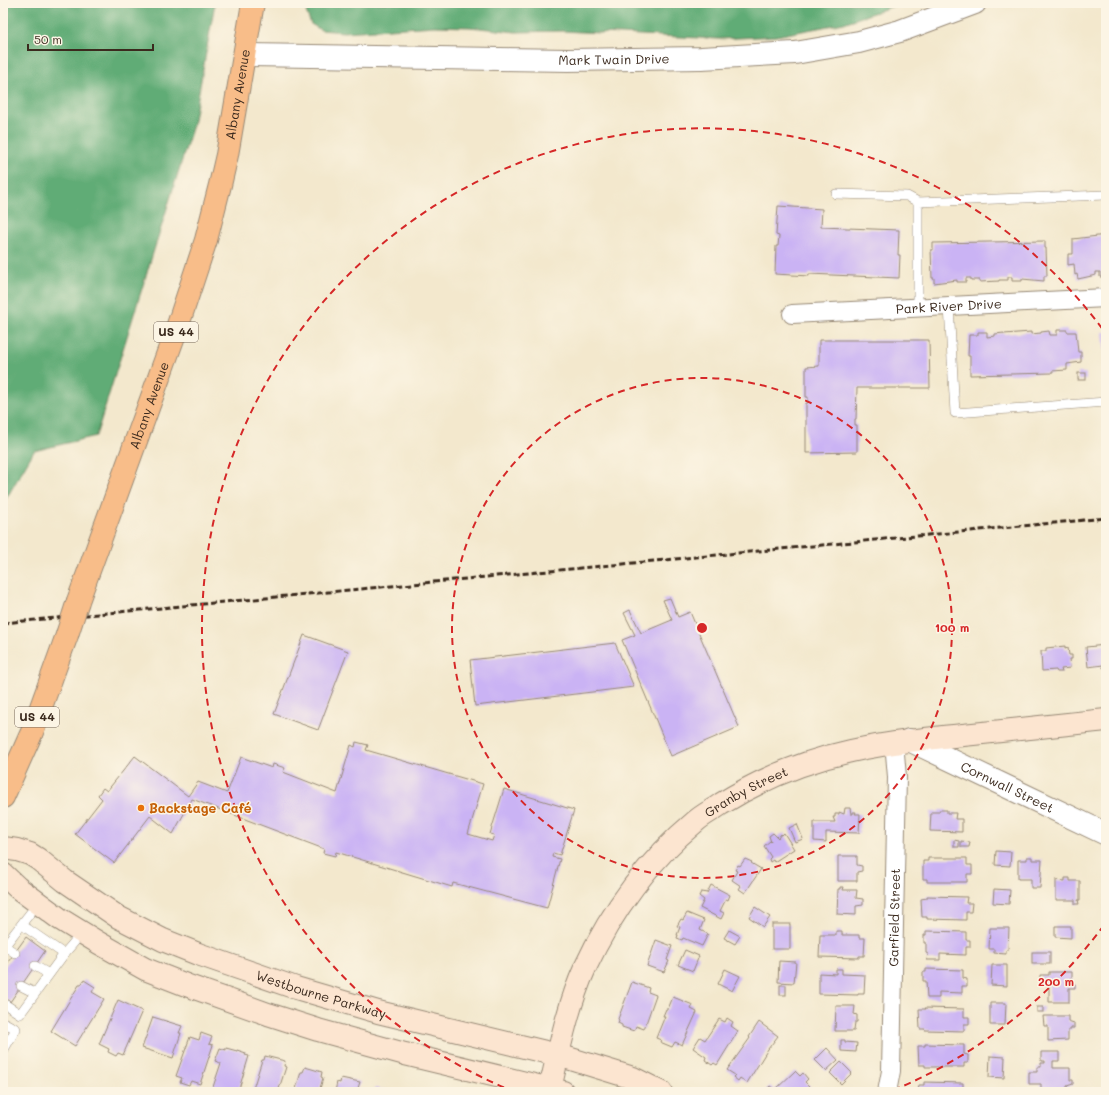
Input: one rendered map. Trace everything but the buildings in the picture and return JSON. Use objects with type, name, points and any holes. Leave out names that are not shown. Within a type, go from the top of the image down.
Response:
[{"type":"highway","name":"Albany Avenue","points":[[3,797],[32,732],[178,325],[206,240],[223,170],[245,55],[253,3]]},
{"type":"main road","name":"Granby Street","points":[[557,1091],[558,1055],[571,1008],[585,969],[600,941],[638,880],[668,847],[697,820],[733,796],[762,781],[787,770],[850,751],[902,741],[1106,720]]},
{"type":"main road","name":"Westbourne Parkway","points":[[3,848],[17,850],[38,859],[64,881],[118,917],[163,940],[198,954],[281,983],[378,1012],[558,1055],[633,1078],[661,1092]]},
{"type":"main road","points":[[3,874],[38,903],[82,933],[144,968],[186,985],[268,1014],[405,1054],[557,1091]]},
{"type":"main road","points":[[268,1014],[281,983]]},
{"type":"street","name":"Mark Twain Drive","points":[[245,55],[568,60],[700,58],[795,53],[859,42],[900,31],[975,3]]},
{"type":"street","name":"Park River Drive","points":[[792,314],[1106,298]]},
{"type":"street","name":"Cornwall Street","points":[[902,741],[1106,834]]},
{"type":"street","name":"Garfield Street","points":[[887,1092],[891,1071],[897,777],[902,741]]},
{"type":"lane","points":[[836,194],[907,196],[918,202],[1106,195]]},
{"type":"lane","points":[[918,202],[918,308]]},
{"type":"lane","points":[[949,306],[955,413],[1106,402]]},
{"type":"lane","points":[[15,953],[4,947],[38,903]]},
{"type":"lane","points":[[22,925],[64,954]]},
{"type":"lane","points":[[3,1003],[20,1014],[64,954],[82,933]]},
{"type":"lane","points":[[35,966],[49,974]]},
{"type":"lane","points":[[22,986],[35,993]]},
{"type":"lane","points":[[3,1022],[16,1029],[3,1051]]},
{"type":"green space","points":[[3,3],[215,3],[193,125],[96,436],[34,451],[3,504]]},
{"type":"green space","points":[[304,3],[902,3],[844,23],[776,36],[719,39],[562,31],[516,32],[470,27],[435,26],[344,32],[321,30],[311,24]]},
{"type":"railway","points":[[3,623],[1106,518]]},
{"type":"place","name":"Backstage Café","points":[[141,808]]}]
